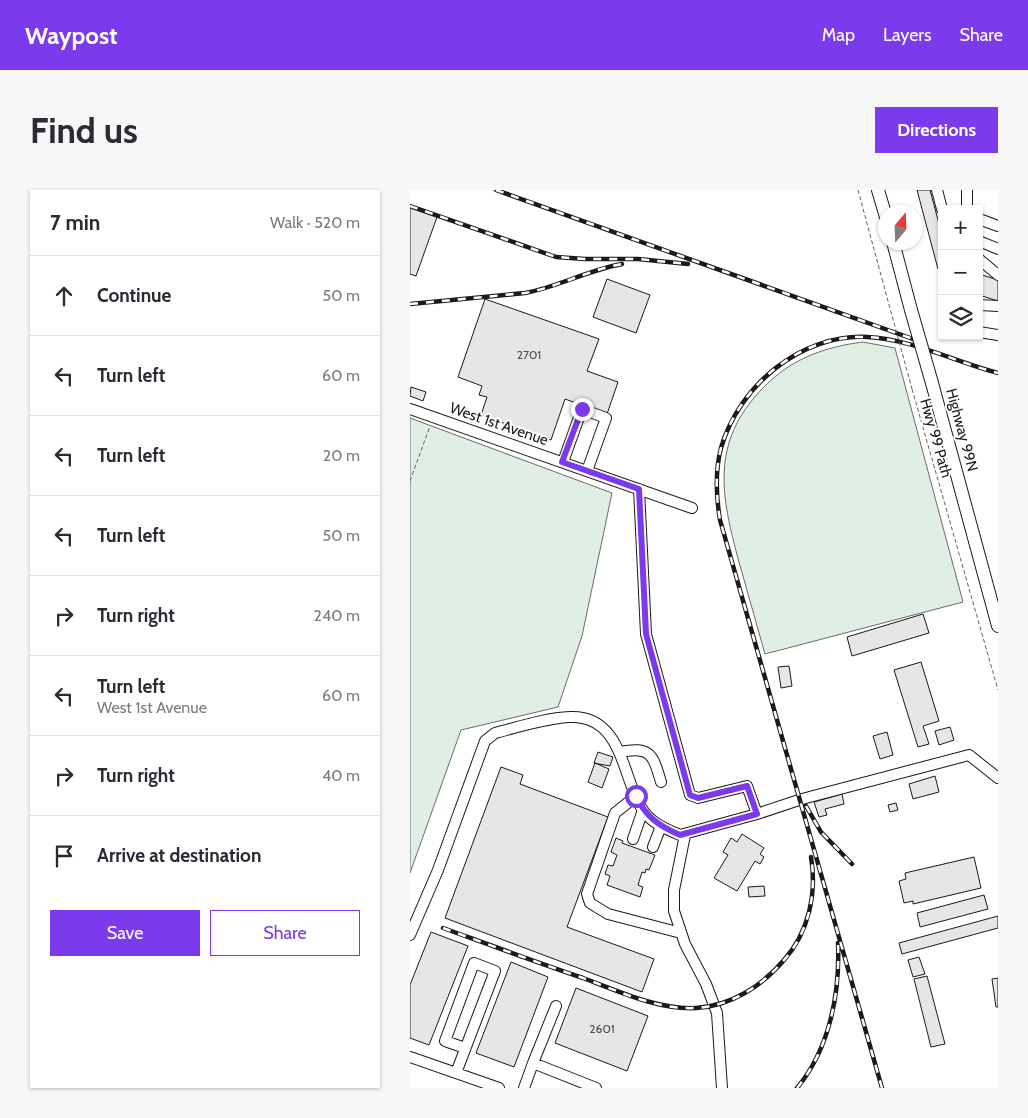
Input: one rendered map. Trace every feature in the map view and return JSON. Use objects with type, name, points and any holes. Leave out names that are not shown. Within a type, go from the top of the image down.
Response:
[{"type":"main road","points":[[878,190],[882,205]]},
{"type":"main road","name":"Highway 99N","points":[[895,250],[998,626]]},
{"type":"street","points":[[937,190],[941,205]]},
{"type":"street","points":[[967,190],[967,205]]},
{"type":"street","points":[[983,220],[998,226]]},
{"type":"street","points":[[983,243],[998,249]]},
{"type":"street","points":[[983,262],[998,275]]},
{"type":"street","points":[[983,306],[998,306]]},
{"type":"street","points":[[983,333],[998,335]]},
{"type":"street","name":"West 1st Avenue","points":[[410,409],[692,508]]},
{"type":"street","points":[[562,462],[582,409],[606,418],[587,471]]},
{"type":"street","points":[[639,489],[646,634],[690,795],[698,798],[747,786],[757,814]]},
{"type":"street","points":[[410,935],[438,870],[485,740],[495,733],[572,716],[584,719],[603,728],[613,738],[620,752],[643,810],[660,826],[680,835],[757,814],[802,799],[969,755],[998,778]]},
{"type":"street","points":[[620,752],[633,749],[644,750],[654,757],[661,782]]},
{"type":"street","points":[[636,796],[615,813],[587,894],[590,903],[608,914],[681,933]]},
{"type":"street","points":[[633,839],[643,810]]},
{"type":"street","points":[[653,847],[660,826]]},
{"type":"street","points":[[685,835],[674,890],[674,911],[681,933],[706,984],[717,1013],[722,1088]]},
{"type":"street","points":[[456,1073],[495,971],[474,963],[445,1041],[465,1048]]},
{"type":"street","points":[[524,1088],[556,1006]]},
{"type":"street","points":[[410,1057],[499,1088]]},
{"type":"street","points":[[534,1063],[596,1088]]},
{"type":"path","name":"Hwy 99 Path","points":[[858,190],[912,389],[998,690]]},
{"type":"path","points":[[410,481],[433,417]]},
{"type":"green space","points":[[863,342],[895,348],[963,602],[765,654],[728,515],[724,471],[727,450],[734,430],[745,409],[762,389],[784,370],[796,362],[821,351]]},
{"type":"green space","points":[[410,418],[612,493],[582,636],[558,707],[461,730],[410,873]]},
{"type":"building","points":[[917,190],[930,190],[938,220],[938,269],[923,213],[923,205],[921,205]]},
{"type":"building","points":[[410,207],[437,217],[416,276],[410,274]]},
{"type":"building","points":[[983,275],[998,280],[998,301],[983,296]]},
{"type":"building","points":[[607,279],[650,295],[636,333],[593,317]]},
{"type":"building","points":[[485,299],[599,339],[587,371],[618,382],[607,414],[565,399],[551,440],[481,415],[487,397],[479,395],[482,386],[458,377]]},
{"type":"building","points":[[411,387],[426,392],[423,401],[410,396]]},
{"type":"building","points":[[923,614],[929,633],[852,656],[847,637]]},
{"type":"building","points":[[921,662],[939,721],[923,726],[929,744],[918,747],[894,670]]},
{"type":"building","points":[[789,666],[792,686],[781,688],[778,667]]},
{"type":"building","points":[[950,727],[954,740],[939,745],[935,731]]},
{"type":"building","points":[[887,732],[893,755],[880,759],[873,736]]},
{"type":"building","points":[[598,752],[613,757],[610,766],[594,763]]},
{"type":"building","points":[[595,763],[609,769],[602,788],[588,782]]},
{"type":"building","points":[[501,767],[523,775],[520,784],[608,817],[567,927],[654,959],[642,992],[445,918]]},
{"type":"building","points":[[935,776],[939,792],[913,799],[909,784]]},
{"type":"building","points":[[842,794],[844,804],[825,809],[827,815],[819,817],[814,802]]},
{"type":"building","points":[[896,803],[898,810],[890,812],[888,805]]},
{"type":"building","points":[[742,834],[764,848],[760,854],[764,857],[760,864],[755,861],[737,891],[714,878],[728,855],[723,852],[731,838],[737,842]]},
{"type":"building","points":[[616,838],[623,841],[622,843],[655,855],[649,870],[646,869],[645,873],[642,872],[638,885],[643,887],[640,897],[607,885],[610,876],[605,874],[608,865],[613,866],[617,855],[611,852]]},
{"type":"building","points":[[974,857],[981,888],[913,904],[913,901],[904,903],[899,881],[906,879],[905,873]]},
{"type":"building","points":[[764,886],[765,896],[749,897],[748,887]]},
{"type":"building","points":[[984,895],[988,909],[920,927],[917,913]]},
{"type":"building","points":[[998,916],[998,928],[902,954],[899,943]]},
{"type":"building","points":[[431,932],[468,946],[429,1045],[410,1038],[410,985]]},
{"type":"building","points":[[919,957],[925,974],[913,977],[908,960]]},
{"type":"building","points":[[511,962],[548,977],[514,1067],[476,1053]]},
{"type":"building","points":[[927,976],[945,1044],[931,1047],[914,979]]},
{"type":"building","points":[[998,978],[998,1007],[996,1007],[992,979]]},
{"type":"building","points":[[576,988],[648,1016],[627,1071],[555,1043]]},
{"type":"railway","points":[[496,190],[913,339]]},
{"type":"railway","points":[[410,206],[556,257],[638,259],[688,264]]},
{"type":"railway","points":[[410,304],[525,293],[622,264]]},
{"type":"railway","points":[[882,1088],[720,520],[717,484],[719,457],[730,425],[742,404],[757,385],[796,354],[818,344],[842,338],[867,337],[884,339],[917,346],[998,373]]},
{"type":"railway","points":[[806,806],[821,832],[852,864]]},
{"type":"railway","points":[[443,928],[638,999],[682,1008],[709,1006],[733,999],[756,986],[793,949],[805,925],[812,898],[813,871],[811,857]]},
{"type":"railway","points":[[797,1088],[818,1056],[831,1019],[837,981],[838,943]]},
{"type":"route","points":[[582,409],[562,462],[639,489],[646,634],[690,795],[698,798],[747,786],[757,814],[680,835],[653,822],[643,810],[636,796]]}]
